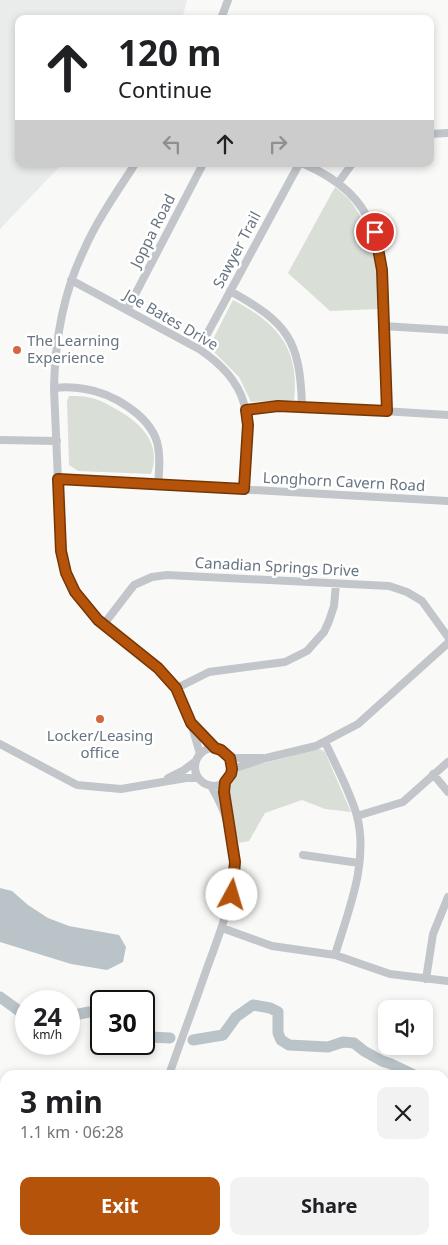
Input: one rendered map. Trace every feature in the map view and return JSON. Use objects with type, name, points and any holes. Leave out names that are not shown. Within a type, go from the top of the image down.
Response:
[{"type":"street","points":[[222,15],[228,0]]},
{"type":"street","points":[[434,134],[448,133]]},
{"type":"street","points":[[133,167],[84,248],[71,280],[60,318],[54,361],[54,388],[61,551],[66,573],[75,592],[98,620],[158,668],[176,688],[191,723],[198,757],[196,772],[198,778],[211,786],[229,827]]},
{"type":"street","name":"Joppa Road","points":[[127,310],[200,167]]},
{"type":"street","name":"Sawyer Trail","points":[[199,349],[297,167]]},
{"type":"street","points":[[312,167],[338,183],[358,202],[375,232],[382,270],[387,411]]},
{"type":"street","points":[[338,183],[350,167]]},
{"type":"street","name":"Joe Bates Drive","points":[[71,280],[199,349],[215,359],[233,378],[246,410],[248,425],[244,489]]},
{"type":"street","points":[[230,291],[265,312],[288,336],[299,364],[302,406]]},
{"type":"street","points":[[384,326],[448,330]]},
{"type":"street","points":[[54,388],[71,387],[102,393],[138,415],[152,431],[157,443],[159,458],[158,485]]},
{"type":"street","points":[[246,410],[278,406],[302,406],[448,415]]},
{"type":"street","points":[[0,440],[56,441]]},
{"type":"street","name":"Longhorn Cavern Road","points":[[58,479],[448,502]]},
{"type":"street","name":"Canadian Springs Drive","points":[[104,624],[134,585],[152,577],[167,575],[389,586],[407,592],[422,601],[448,638]]},
{"type":"street","points":[[176,688],[209,672],[286,662],[307,651],[327,627],[334,606],[336,584]]},
{"type":"street","points":[[232,769],[266,758],[316,746],[358,724],[448,643]]},
{"type":"street","points":[[171,1070],[222,928],[232,895],[234,874],[234,851],[224,792],[225,782],[232,769],[230,758],[221,750],[215,748],[191,723]]},
{"type":"street","points":[[325,742],[345,784],[357,816],[360,842],[358,877],[335,955]]},
{"type":"street","points":[[0,744],[77,785],[122,790],[186,778],[198,778]]},
{"type":"street","points":[[157,784],[184,770],[198,757],[215,748]]},
{"type":"street","points":[[230,758],[266,758]]},
{"type":"street","points":[[357,816],[403,802],[448,762]]},
{"type":"street","points":[[433,774],[448,792]]},
{"type":"street","points":[[211,786],[225,782]]},
{"type":"street","points":[[303,856],[360,863]]},
{"type":"street","points":[[426,978],[433,934],[448,897]]},
{"type":"street","points":[[222,928],[272,946],[335,955],[390,974],[448,981]]},
{"type":"shaded area","points":[[0,0],[187,0],[183,15],[15,15],[15,167],[59,167],[0,229]]},
{"type":"shaded area","points":[[335,187],[352,203],[368,231],[377,268],[379,309],[330,311],[288,273]]},
{"type":"shaded area","points":[[233,300],[262,318],[282,339],[289,352],[293,366],[295,382],[294,400],[251,402],[239,377],[209,347]]},
{"type":"shaded area","points":[[69,396],[86,397],[101,401],[134,421],[147,435],[154,453],[151,474],[78,471],[69,465],[67,402]]},
{"type":"shaded area","points":[[320,749],[325,752],[351,812],[325,809],[302,800],[265,813],[249,841],[239,843],[226,798],[227,785],[232,777],[240,769]]},
{"type":"shaded area","points":[[0,888],[12,891],[28,905],[48,918],[69,926],[119,935],[126,947],[123,962],[107,970],[71,964],[0,942]]},
{"type":"waterway","points":[[0,997],[15,1008]]},
{"type":"waterway","points":[[193,1040],[223,1035],[236,1017],[253,1005],[270,1008],[278,1012],[278,1033],[281,1040],[289,1045],[328,1047],[343,1042],[354,1043],[382,1061],[404,1070]]},
{"type":"waterway","points":[[80,1014],[90,1012]]},
{"type":"waterway","points":[[155,1037],[170,1038]]},
{"type":"place","name":"The Learning Experience","points":[[17,350]]},
{"type":"place","name":"Locker/Leasing office","points":[[100,719]]},
{"type":"route","points":[[232,895],[235,862],[224,792],[225,782],[229,778],[232,769],[230,758],[226,753],[215,748],[191,723],[176,688],[158,668],[98,620],[75,592],[66,573],[61,551],[58,479],[244,489],[248,425],[246,410],[278,406],[302,406],[387,411],[382,270],[375,232]]}]
